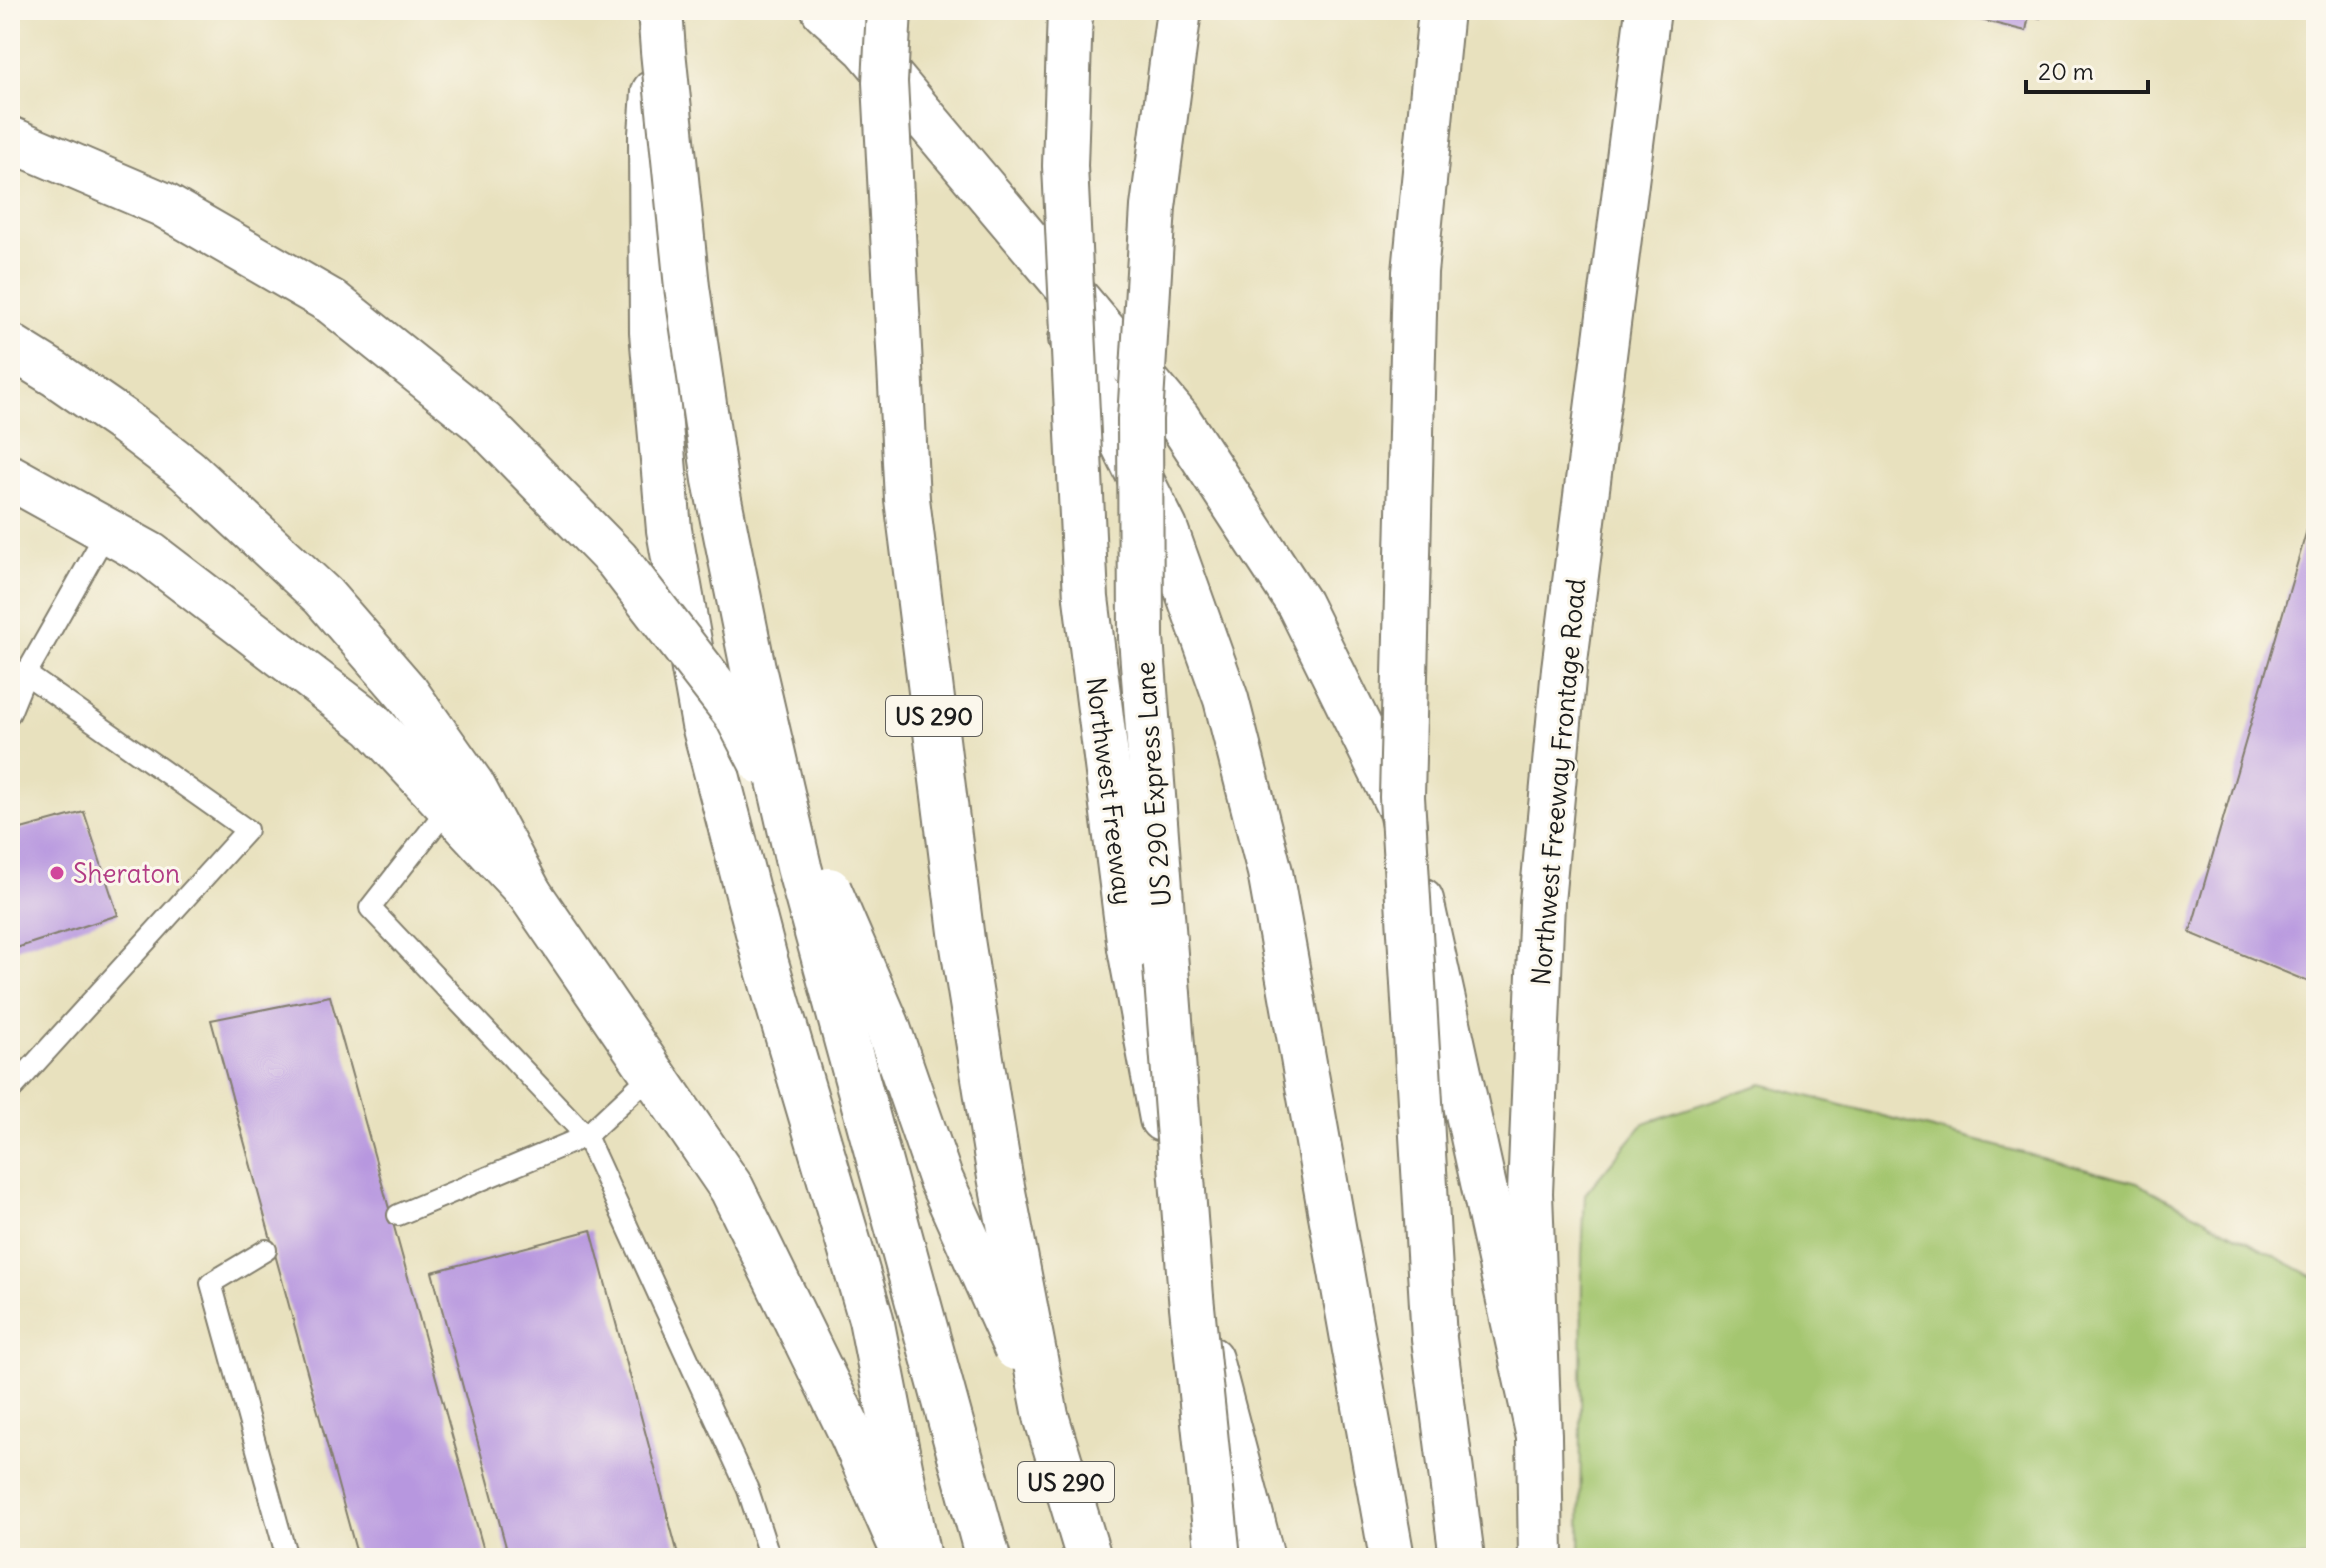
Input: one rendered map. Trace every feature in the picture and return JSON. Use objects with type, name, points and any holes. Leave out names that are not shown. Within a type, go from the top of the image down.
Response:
[{"type":"main road","points":[[661,10],[651,134],[652,332],[667,515],[704,725],[766,963],[871,1319],[918,1558]]},
{"type":"main road","points":[[661,10],[687,287],[715,480],[753,668],[799,867],[988,1558]]},
{"type":"main road","points":[[824,10],[866,48],[1178,419],[1299,604],[1401,811],[1539,1437]]},
{"type":"main road","name":"US 290","points":[[889,10],[885,82],[907,499],[962,940],[999,1171],[1046,1416],[1088,1553]]},
{"type":"main road","name":"Northwest Freeway","points":[[1070,10],[1065,166],[1086,598],[1130,948],[1198,1312],[1262,1558]]},
{"type":"main road","name":"US 290 Express Lane","points":[[1179,10],[1153,207],[1140,419],[1141,637],[1191,1297],[1218,1558]]},
{"type":"main road","points":[[1441,10],[1415,272],[1402,797],[1434,1339],[1462,1558]]},
{"type":"main road","name":"Northwest Freeway Frontage Road","points":[[1541,1558],[1530,1193],[1542,902],[1564,669],[1648,10]]},
{"type":"main road","points":[[10,139],[162,204],[332,302],[483,423],[617,560],[736,714],[828,888],[887,1025],[940,1178],[1046,1416]]},
{"type":"main road","points":[[977,178],[1075,347],[1165,528],[1226,699],[1270,872],[1392,1558]]},
{"type":"main road","points":[[10,346],[123,421],[187,470],[323,596],[407,693],[472,785],[530,894],[732,1189],[852,1435],[906,1558]]},
{"type":"main road","points":[[10,477],[151,555],[373,725],[530,894]]},
{"type":"lane","points":[[10,713],[18,671],[107,531]]},
{"type":"lane","points":[[10,1091],[247,830],[18,671]]},
{"type":"lane","points":[[449,807],[370,908],[586,1136],[748,1490],[770,1558]]},
{"type":"lane","points":[[398,1215],[586,1136],[653,1073]]},
{"type":"lane","points":[[266,1250],[211,1283],[287,1558]]},
{"type":"green space","points":[[1762,1084],[2137,1183],[2316,1278],[2316,1558],[1580,1558],[1585,1194],[1644,1123]]},
{"type":"building","points":[[1940,10],[2042,10],[2040,18],[2029,15],[2026,31]]},
{"type":"building","points":[[2316,502],[2316,985],[2190,933]]},
{"type":"building","name":"Sheraton","points":[[84,812],[118,915],[10,950],[10,832]]},
{"type":"building","points":[[330,996],[486,1558],[358,1558],[211,1020]]},
{"type":"building","points":[[591,1230],[679,1558],[509,1558],[432,1272]]},
{"type":"place","name":"Sheraton","points":[[57,873]]}]
